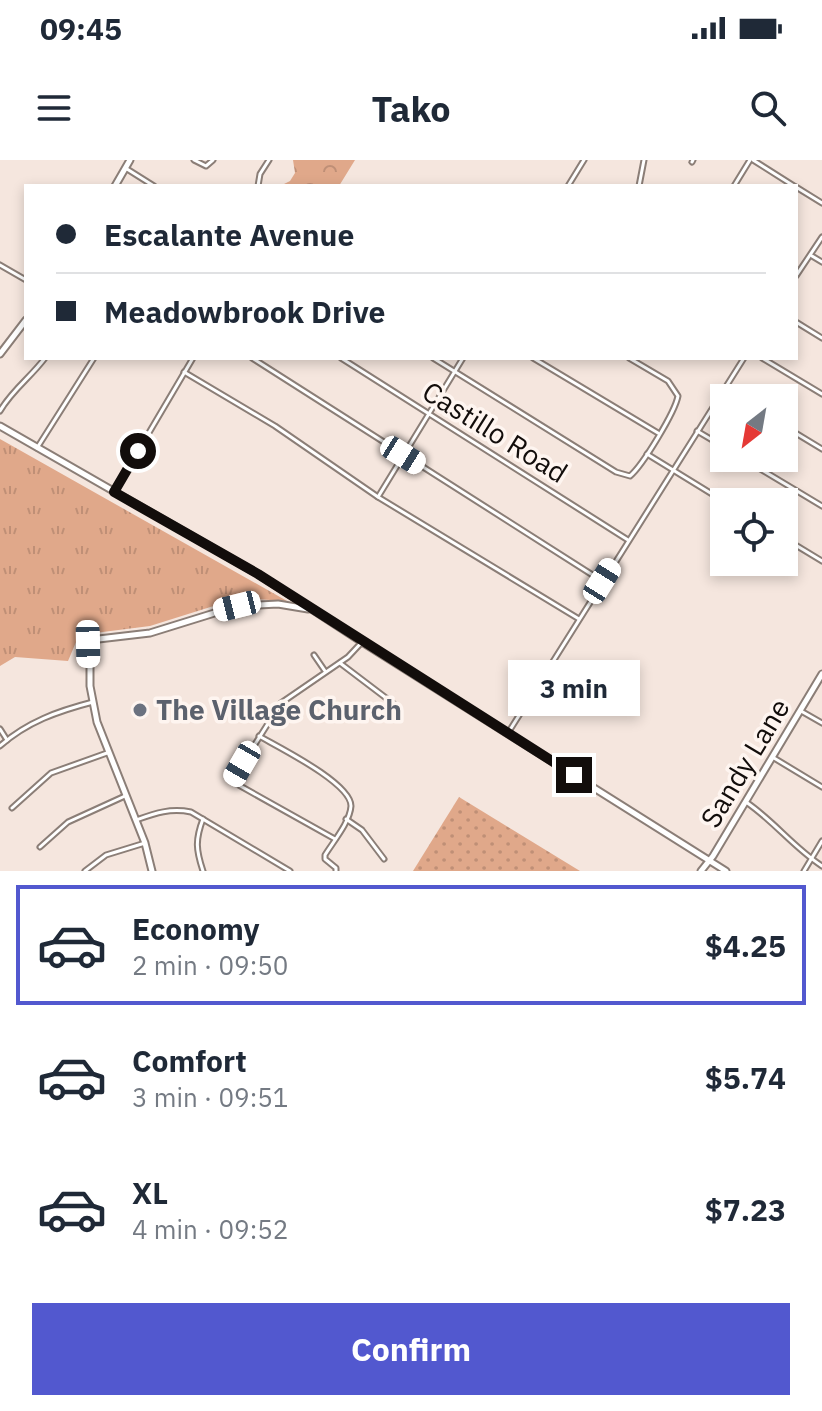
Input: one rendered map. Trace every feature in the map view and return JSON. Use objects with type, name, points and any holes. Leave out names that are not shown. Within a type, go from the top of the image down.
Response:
[{"type":"main road","points":[[116,184],[130,160]]},
{"type":"main road","points":[[0,354],[24,323]]},
{"type":"main road","points":[[0,426],[234,560],[726,871]]},
{"type":"main road","points":[[152,871],[145,843],[93,702],[89,663],[91,639],[150,633],[237,606],[278,604],[313,610]]},
{"type":"main road","name":"Sandy Lane","points":[[701,871],[822,674]]},
{"type":"street","points":[[194,160],[206,166],[213,160]]},
{"type":"street","points":[[258,184],[260,174],[269,160]]},
{"type":"street","points":[[569,184],[584,160]]},
{"type":"street","points":[[639,184],[644,160]]},
{"type":"street","points":[[735,184],[751,160],[792,184]]},
{"type":"street","points":[[125,168],[151,184]]},
{"type":"street","points":[[798,188],[822,203]]},
{"type":"street","points":[[798,273],[822,237]]},
{"type":"street","points":[[810,255],[822,262]]},
{"type":"street","points":[[0,265],[24,279]]},
{"type":"street","points":[[798,323],[822,338]]},
{"type":"street","points":[[0,411],[18,385],[43,360]]},
{"type":"street","points":[[37,448],[93,360]]},
{"type":"street","points":[[114,492],[192,360]]},
{"type":"street","points":[[255,360],[602,581]]},
{"type":"street","name":"Castillo Road","points":[[344,360],[628,540]]},
{"type":"street","points":[[436,360],[630,476],[677,403],[678,396],[673,386],[632,360]]},
{"type":"street","points":[[378,497],[462,360]]},
{"type":"street","points":[[536,360],[658,433]]},
{"type":"street","points":[[728,384],[743,360]]},
{"type":"street","points":[[765,360],[822,394]]},
{"type":"street","points":[[184,372],[275,426],[378,497],[579,619]]},
{"type":"street","points":[[508,733],[710,411]]},
{"type":"street","points":[[697,431],[710,439]]},
{"type":"street","points":[[798,434],[822,449]]},
{"type":"street","points":[[646,454],[710,493]]},
{"type":"street","points":[[765,472],[822,506]]},
{"type":"street","points":[[798,546],[822,561]]},
{"type":"street","points":[[335,839],[233,781],[281,703],[340,663],[362,642]]},
{"type":"street","points":[[314,655],[326,672]]},
{"type":"street","points":[[340,663],[394,704]]},
{"type":"street","points":[[0,746],[31,723],[93,702]]},
{"type":"street","points":[[800,711],[822,723]]},
{"type":"street","points":[[0,729],[7,740]]},
{"type":"street","points":[[259,736],[339,786],[350,800],[346,819],[325,859],[336,871]]},
{"type":"street","points":[[12,808],[51,773],[109,752]]},
{"type":"street","points":[[772,757],[822,787]]},
{"type":"street","points":[[40,847],[68,822],[126,796]]},
{"type":"street","points":[[745,802],[767,816],[797,849],[822,866]]},
{"type":"street","points":[[134,820],[175,809],[191,812],[290,871]]},
{"type":"street","points":[[203,819],[196,837],[196,850],[203,871]]},
{"type":"street","points":[[346,819],[362,830],[384,859]]},
{"type":"street","points":[[804,871],[822,841]]},
{"type":"street","points":[[85,871],[106,855],[145,843]]},
{"type":"street","points":[[277,871],[281,865]]},
{"type":"green space","points":[[293,160],[355,160],[340,184],[284,184],[295,173]]},
{"type":"green space","points":[[0,439],[287,601],[239,598],[150,626],[79,635],[68,661],[15,657],[0,666]]},
{"type":"green space","points":[[459,797],[580,871],[413,871]]},
{"type":"place","name":"The Village Church","points":[[140,710]]},
{"type":"route","points":[[138,451],[114,492],[258,574],[574,775]]}]
